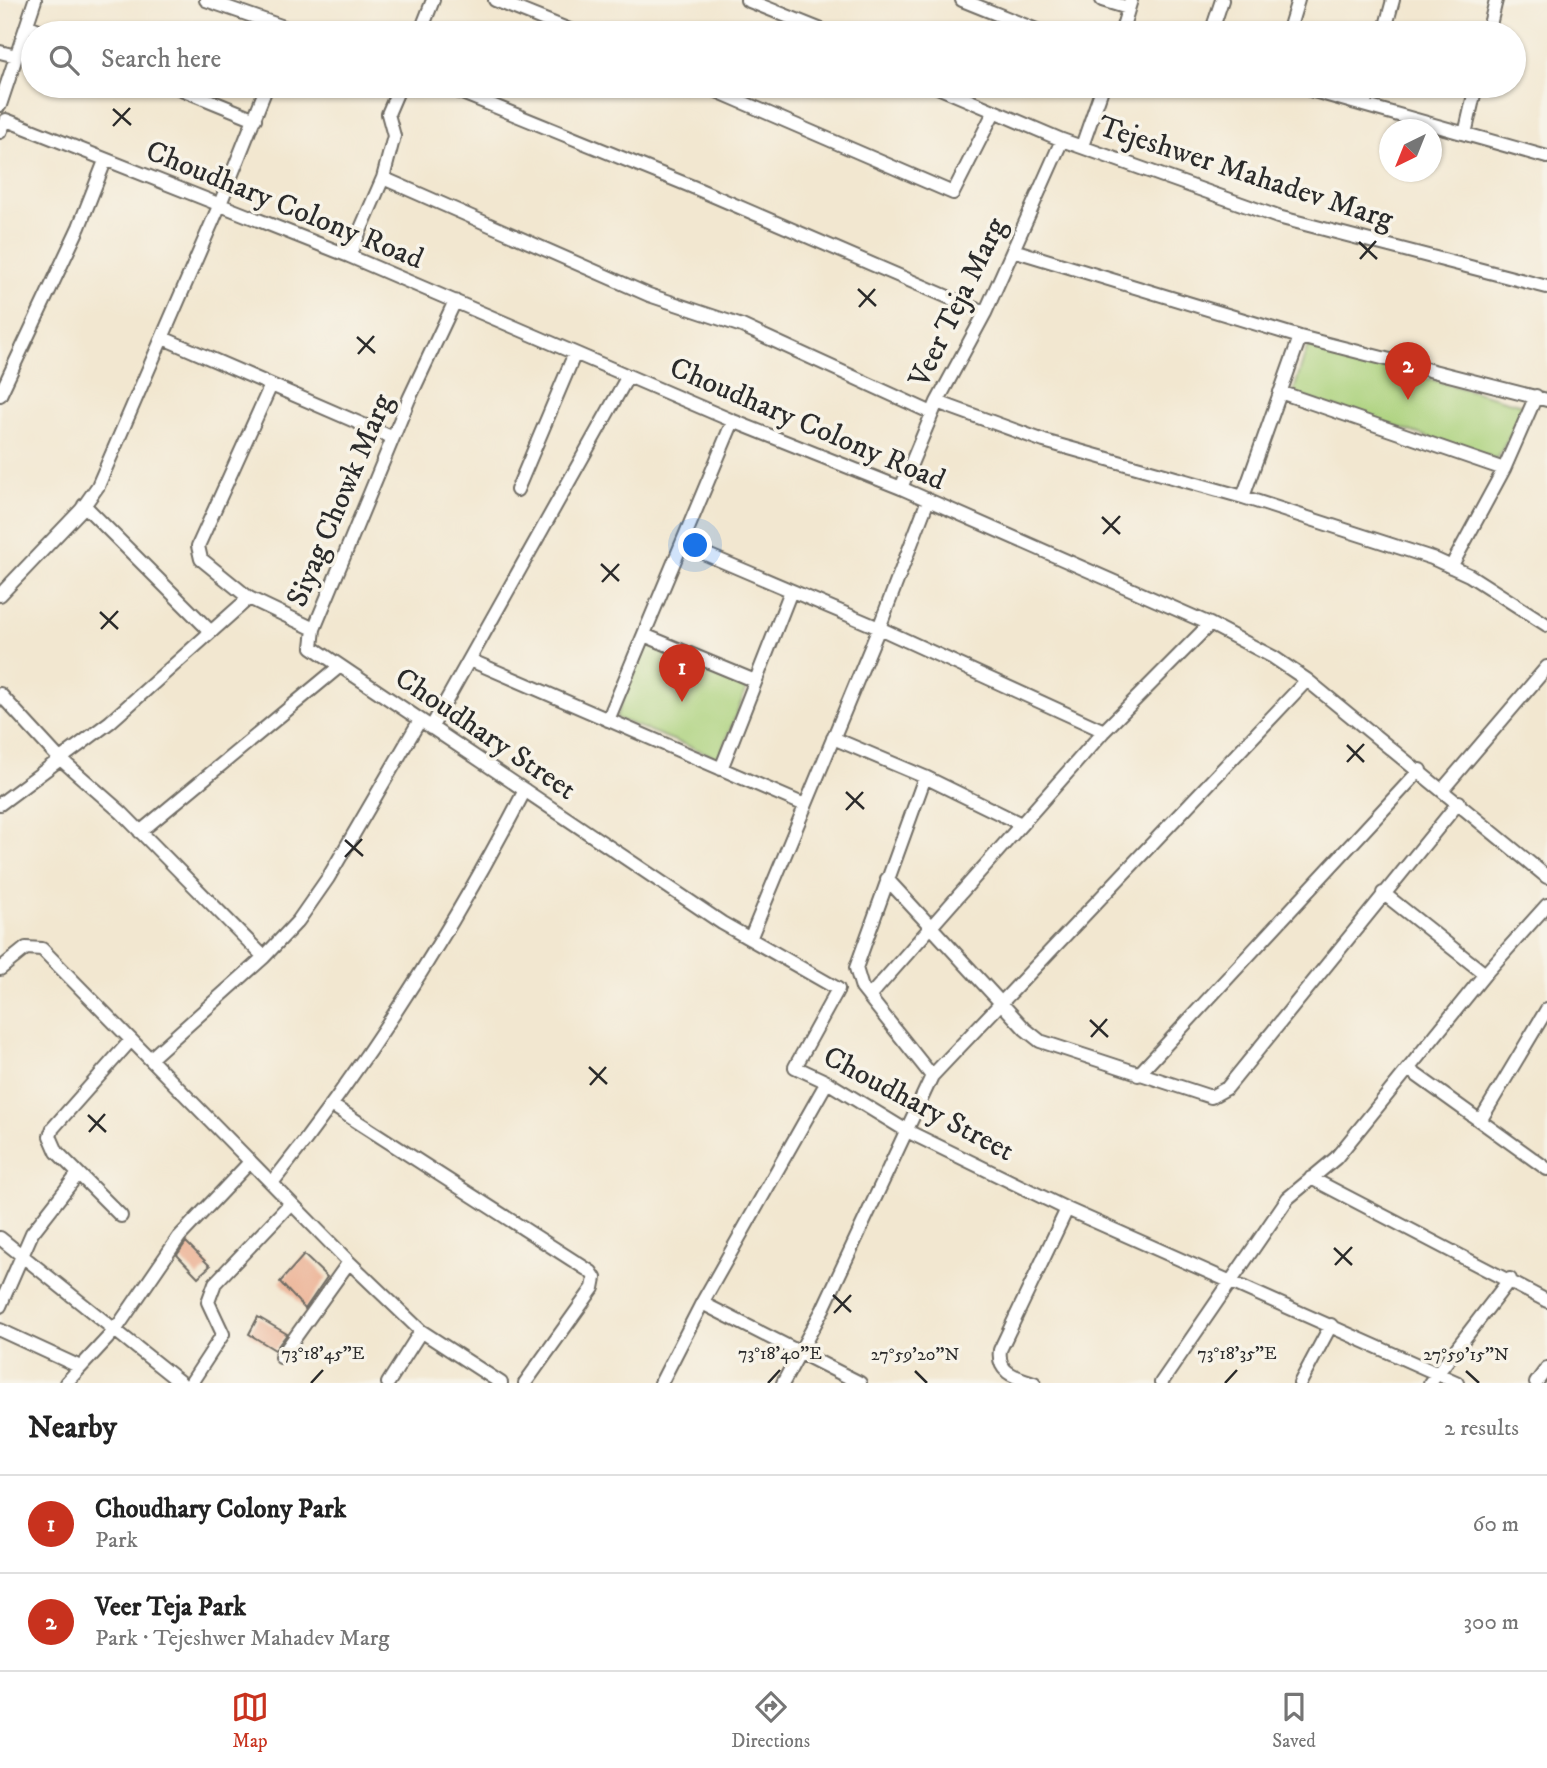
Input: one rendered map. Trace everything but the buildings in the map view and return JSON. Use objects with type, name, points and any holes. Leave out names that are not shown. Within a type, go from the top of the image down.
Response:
[{"type":"street","points":[[28,21],[35,0]]},
{"type":"street","points":[[206,0],[266,21]]},
{"type":"street","points":[[425,21],[433,0]]},
{"type":"street","points":[[495,0],[547,21]]},
{"type":"street","points":[[747,0],[799,21]]},
{"type":"street","points":[[962,0],[1014,21]]},
{"type":"street","points":[[1102,0],[1130,4],[1125,21]]},
{"type":"street","points":[[1215,21],[1222,0]]},
{"type":"street","points":[[1292,21],[1298,0]]},
{"type":"street","points":[[1387,21],[1393,0]]},
{"type":"street","points":[[1491,21],[1496,0]]},
{"type":"street","points":[[0,105],[21,42]]},
{"type":"street","points":[[0,52],[16,56]]},
{"type":"street","points":[[203,98],[255,119]]},
{"type":"street","points":[[0,595],[84,505],[112,458],[263,98]]},
{"type":"street","points":[[349,256],[383,178],[394,136],[388,114],[395,98]]},
{"type":"street","points":[[474,98],[693,187],[985,313]]},
{"type":"street","points":[[733,98],[953,192],[994,111]]},
{"type":"street","name":"Tejeshwer Mahadev Marg","points":[[963,98],[1062,140],[1278,216],[1547,287]]},
{"type":"street","points":[[1082,146],[1099,98]]},
{"type":"street","points":[[1339,98],[1547,157]]},
{"type":"street","points":[[1364,105],[1366,98]]},
{"type":"street","points":[[1465,134],[1473,98]]},
{"type":"street","name":"Choudhary Colony Road","points":[[0,132],[6,120],[105,162],[220,204],[349,256],[733,421],[901,488],[1210,624],[1307,680],[1459,802],[1547,877]]},
{"type":"street","name":"Veer Teja Marg","points":[[901,488],[934,408],[985,313],[1062,140]]},
{"type":"street","points":[[0,395],[79,227],[105,162]]},
{"type":"street","points":[[383,178],[649,295],[742,326],[934,408],[1243,497],[1451,567],[1547,625]]},
{"type":"street","points":[[1013,250],[1300,337],[1542,398],[1451,567]]},
{"type":"street","name":"Siyag Chowk Marg","points":[[0,804],[110,722],[250,598],[314,629],[410,399],[455,301]]},
{"type":"street","points":[[1243,497],[1300,337]]},
{"type":"street","points":[[163,338],[388,436]]},
{"type":"street","points":[[517,490],[575,353]]},
{"type":"street","points":[[431,728],[628,376]]},
{"type":"street","points":[[250,598],[201,559],[198,546],[271,385]]},
{"type":"street","points":[[1280,392],[1504,469]]},
{"type":"street","points":[[608,720],[733,421]]},
{"type":"street","points":[[750,939],[879,628],[928,500]]},
{"type":"street","points":[[84,505],[211,632]]},
{"type":"street","points":[[682,544],[879,628],[1104,731]]},
{"type":"street","points":[[721,769],[791,591]]},
{"type":"street","points":[[869,996],[1104,731],[1210,624]]},
{"type":"street","name":"Choudhary Street","points":[[314,629],[312,647],[750,939],[838,989],[795,1067],[827,1082],[907,1131],[1067,1209],[1331,1325],[1434,1378],[1458,1383]]},
{"type":"street","points":[[644,635],[755,681]]},
{"type":"street","points":[[470,660],[805,805]]},
{"type":"street","points":[[140,832],[340,666]]},
{"type":"street","points":[[1443,789],[1547,667]]},
{"type":"street","points":[[783,1383],[907,1131],[919,1097],[932,1076],[1307,680]]},
{"type":"street","points":[[0,694],[61,759],[140,832],[264,957]]},
{"type":"street","points":[[150,1059],[264,957],[313,901],[420,720]]},
{"type":"street","points":[[833,738],[925,777],[1021,824]]},
{"type":"street","points":[[1138,1075],[1420,770]]},
{"type":"street","points":[[925,777],[856,968],[857,978],[869,996],[932,1076]]},
{"type":"street","points":[[272,1184],[333,1107],[387,1028],[526,790]]},
{"type":"street","points":[[887,879],[929,928],[1041,1041],[1201,1096],[1220,1093],[1459,802]]},
{"type":"street","points":[[1383,893],[1485,974]]},
{"type":"street","points":[[1161,1383],[1288,1198],[1336,1158],[1485,974],[1547,905]]},
{"type":"street","points":[[0,969],[26,948],[42,949],[349,1262],[421,1331],[501,1383]]},
{"type":"street","points":[[1480,1121],[1547,1009]]},
{"type":"street","points":[[121,1216],[57,1152],[50,1136],[53,1128],[131,1040]]},
{"type":"street","points":[[1408,1069],[1547,1169]]},
{"type":"street","points":[[661,1383],[702,1303],[827,1082]]},
{"type":"street","points":[[333,1107],[591,1272],[595,1278],[593,1288],[525,1383]]},
{"type":"street","points":[[66,1383],[78,1366],[116,1329],[179,1237],[250,1162]]},
{"type":"street","points":[[0,1306],[32,1233],[78,1174]]},
{"type":"street","points":[[1311,1178],[1510,1279],[1547,1301]]},
{"type":"street","points":[[191,1383],[223,1334],[208,1302],[215,1283],[291,1203]]},
{"type":"street","points":[[1034,1383],[1011,1376],[1002,1369],[1000,1350],[1067,1209]]},
{"type":"street","points":[[0,1238],[181,1383]]},
{"type":"street","points":[[281,1357],[349,1262]]},
{"type":"street","points":[[1434,1378],[1510,1279]]},
{"type":"street","points":[[702,1303],[860,1383]]},
{"type":"street","points":[[1300,1383],[1331,1325]]},
{"type":"street","points":[[0,1330],[78,1366]]},
{"type":"street","points":[[388,1383],[421,1331]]},
{"type":"street","points":[[1536,1383],[1547,1368]]},
{"type":"green space","points":[[1308,345],[1526,406],[1497,459],[1293,394]]},
{"type":"green space","points":[[646,641],[747,687],[719,758],[616,718]]},
{"type":"place","name":"Veer Teja Park","points":[[1408,400]]},
{"type":"place","name":"Choudhary Colony Park","points":[[682,702]]}]
